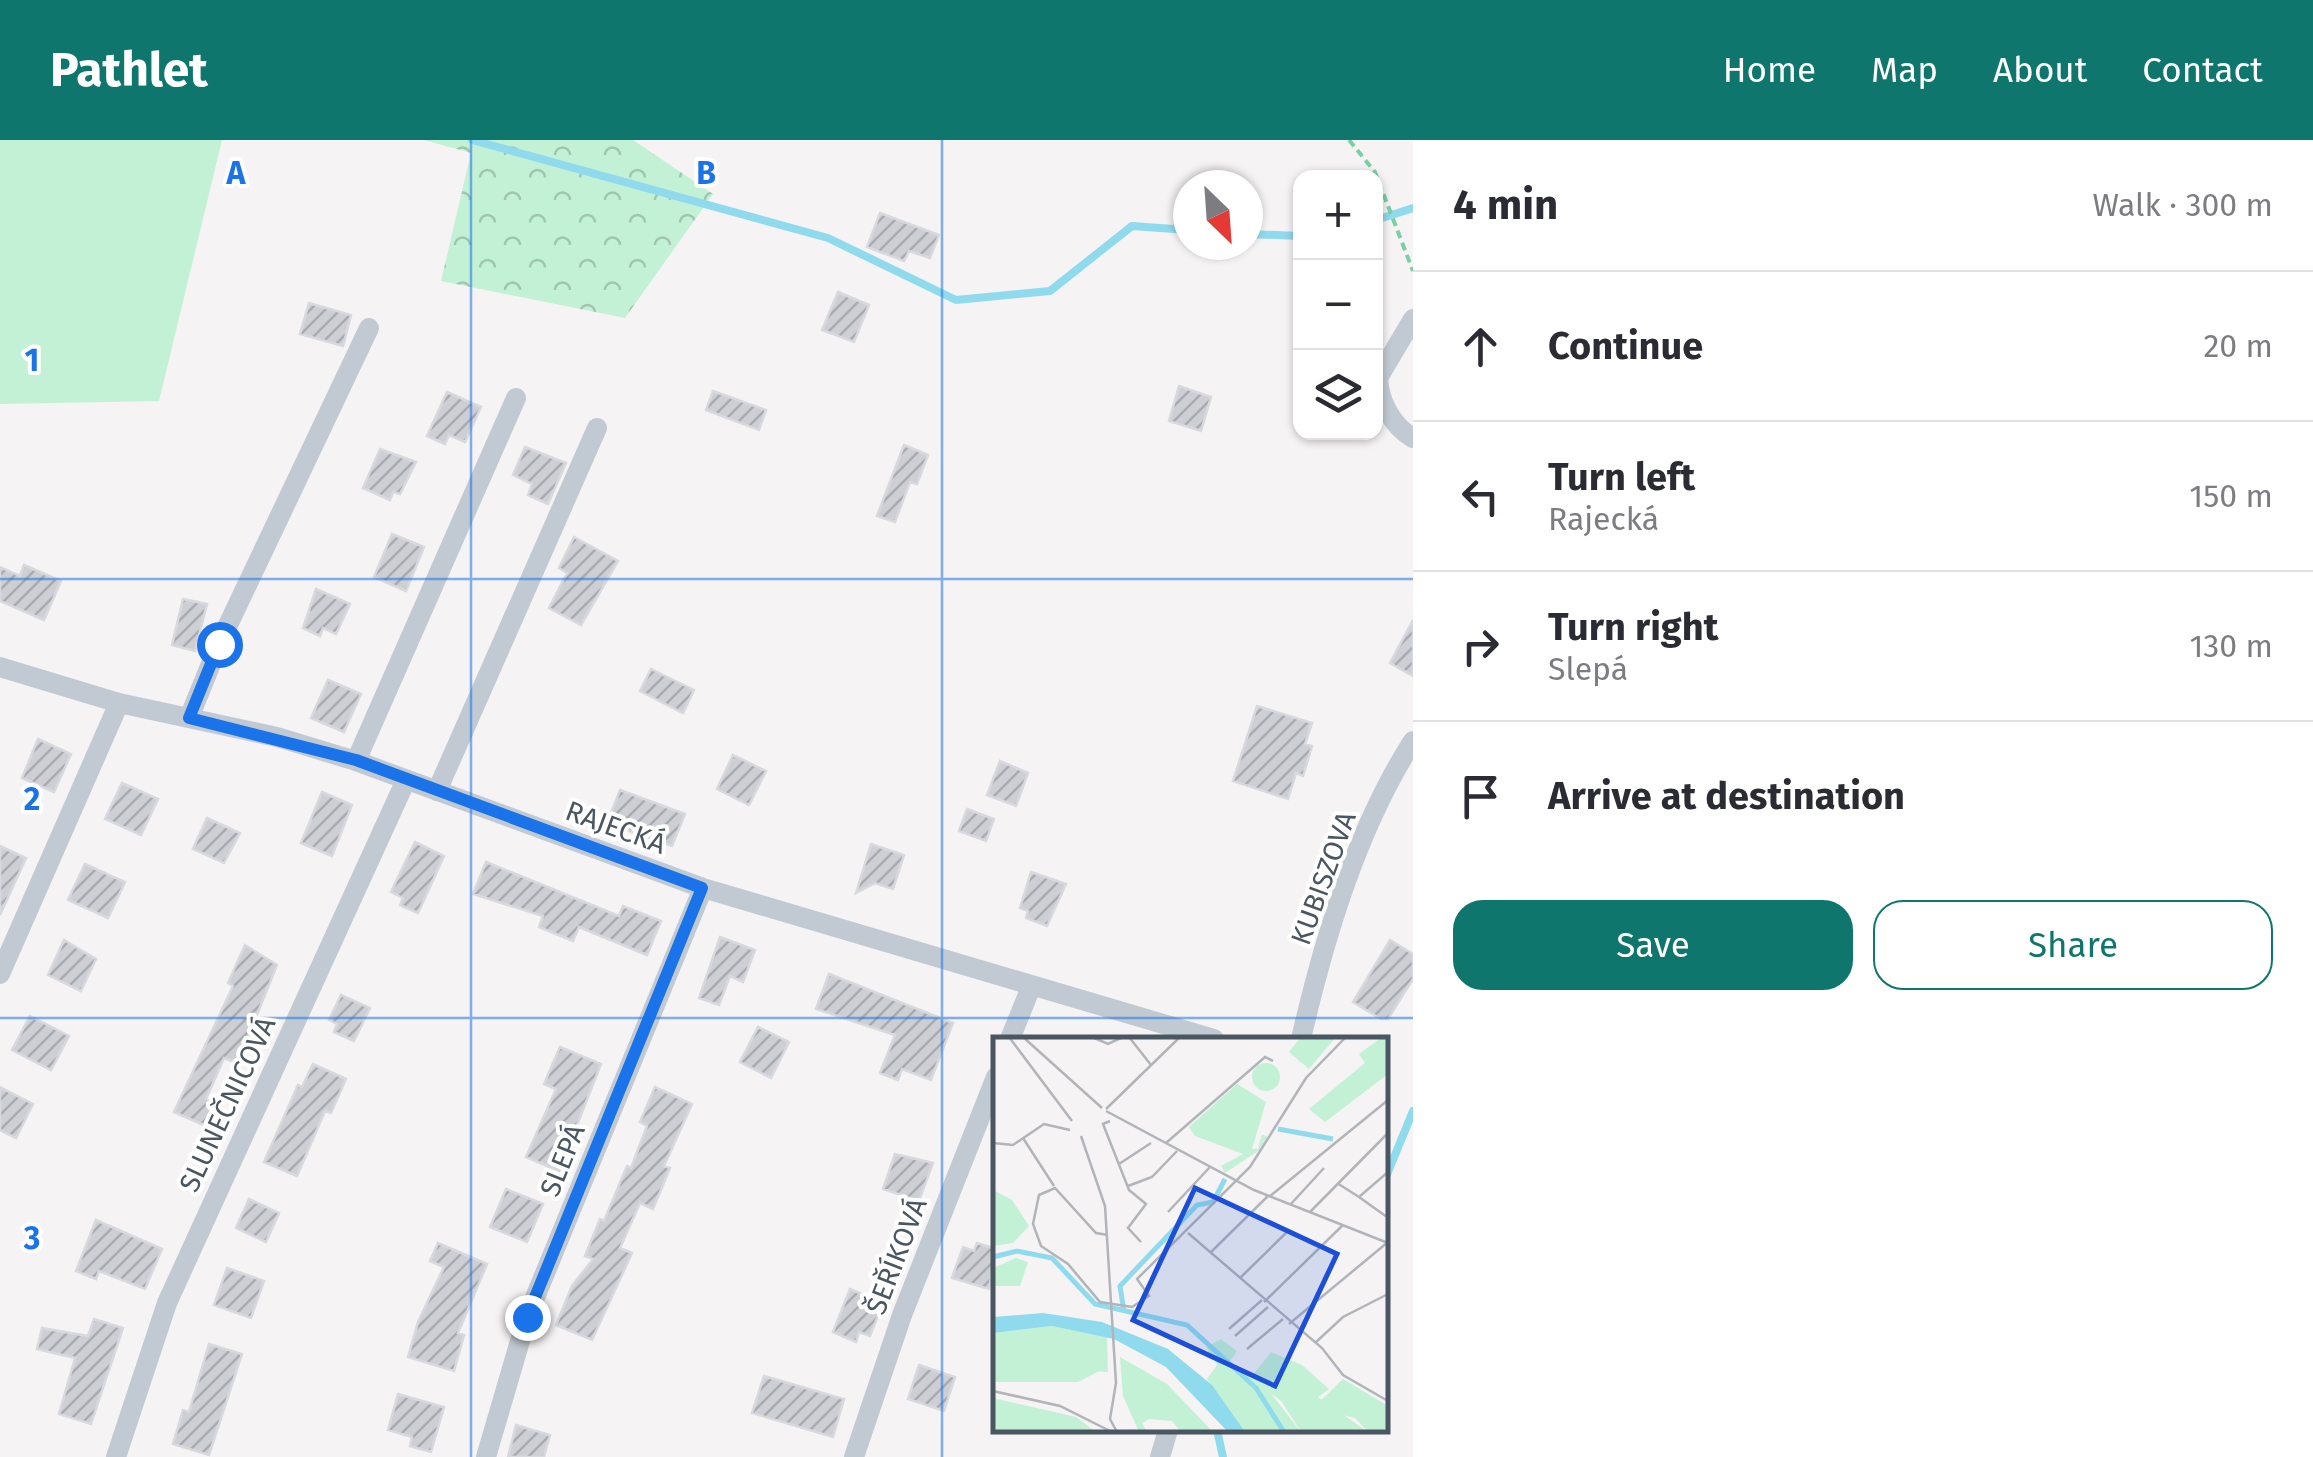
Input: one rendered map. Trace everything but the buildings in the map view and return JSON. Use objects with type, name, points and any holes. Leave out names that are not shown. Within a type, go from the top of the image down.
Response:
[{"type":"street","points":[[1408,435],[1379,394],[1378,378],[1413,319]]},
{"type":"street","points":[[189,718],[219,644],[369,328]]},
{"type":"street","points":[[356,760],[516,398]]},
{"type":"street","points":[[438,791],[597,428]]},
{"type":"street","name":"RAJECKÁ","points":[[0,667],[120,703],[356,760],[702,888],[1204,1037]]},
{"type":"street","points":[[0,974],[120,703]]},
{"type":"street","name":"KUBISZOVA","points":[[1302,1037],[1313,985],[1365,837],[1413,741]]},
{"type":"street","name":"SLUNEČNICOVÁ","points":[[116,1457],[166,1302],[406,780]]},
{"type":"street","name":"SLEPÁ","points":[[486,1457],[527,1317],[702,888]]},
{"type":"street","points":[[1011,1037],[1031,987]]},
{"type":"street","name":"ŠEŘÍKOVÁ","points":[[854,1457],[902,1315],[993,1085]]},
{"type":"street","points":[[1160,1457],[1167,1432]]},
{"type":"path","points":[[1349,140],[1375,172],[1413,271]]},
{"type":"green space","points":[[0,140],[222,140],[159,401],[0,404]]},
{"type":"green space","points":[[424,140],[633,140],[713,194],[625,318],[441,281],[471,153]]},
{"type":"waterway","points":[[472,140],[828,238],[956,300],[1050,291],[1132,226],[1173,229]]},
{"type":"waterway","points":[[1383,218],[1413,208]]},
{"type":"waterway","points":[[1263,235],[1293,236]]},
{"type":"waterway","points":[[1388,1172],[1413,1111]]},
{"type":"waterway","points":[[1217,1432],[1223,1457]]},
{"type":"route","points":[[219,644],[189,718],[277,737],[356,760],[702,888],[527,1317]]}]
